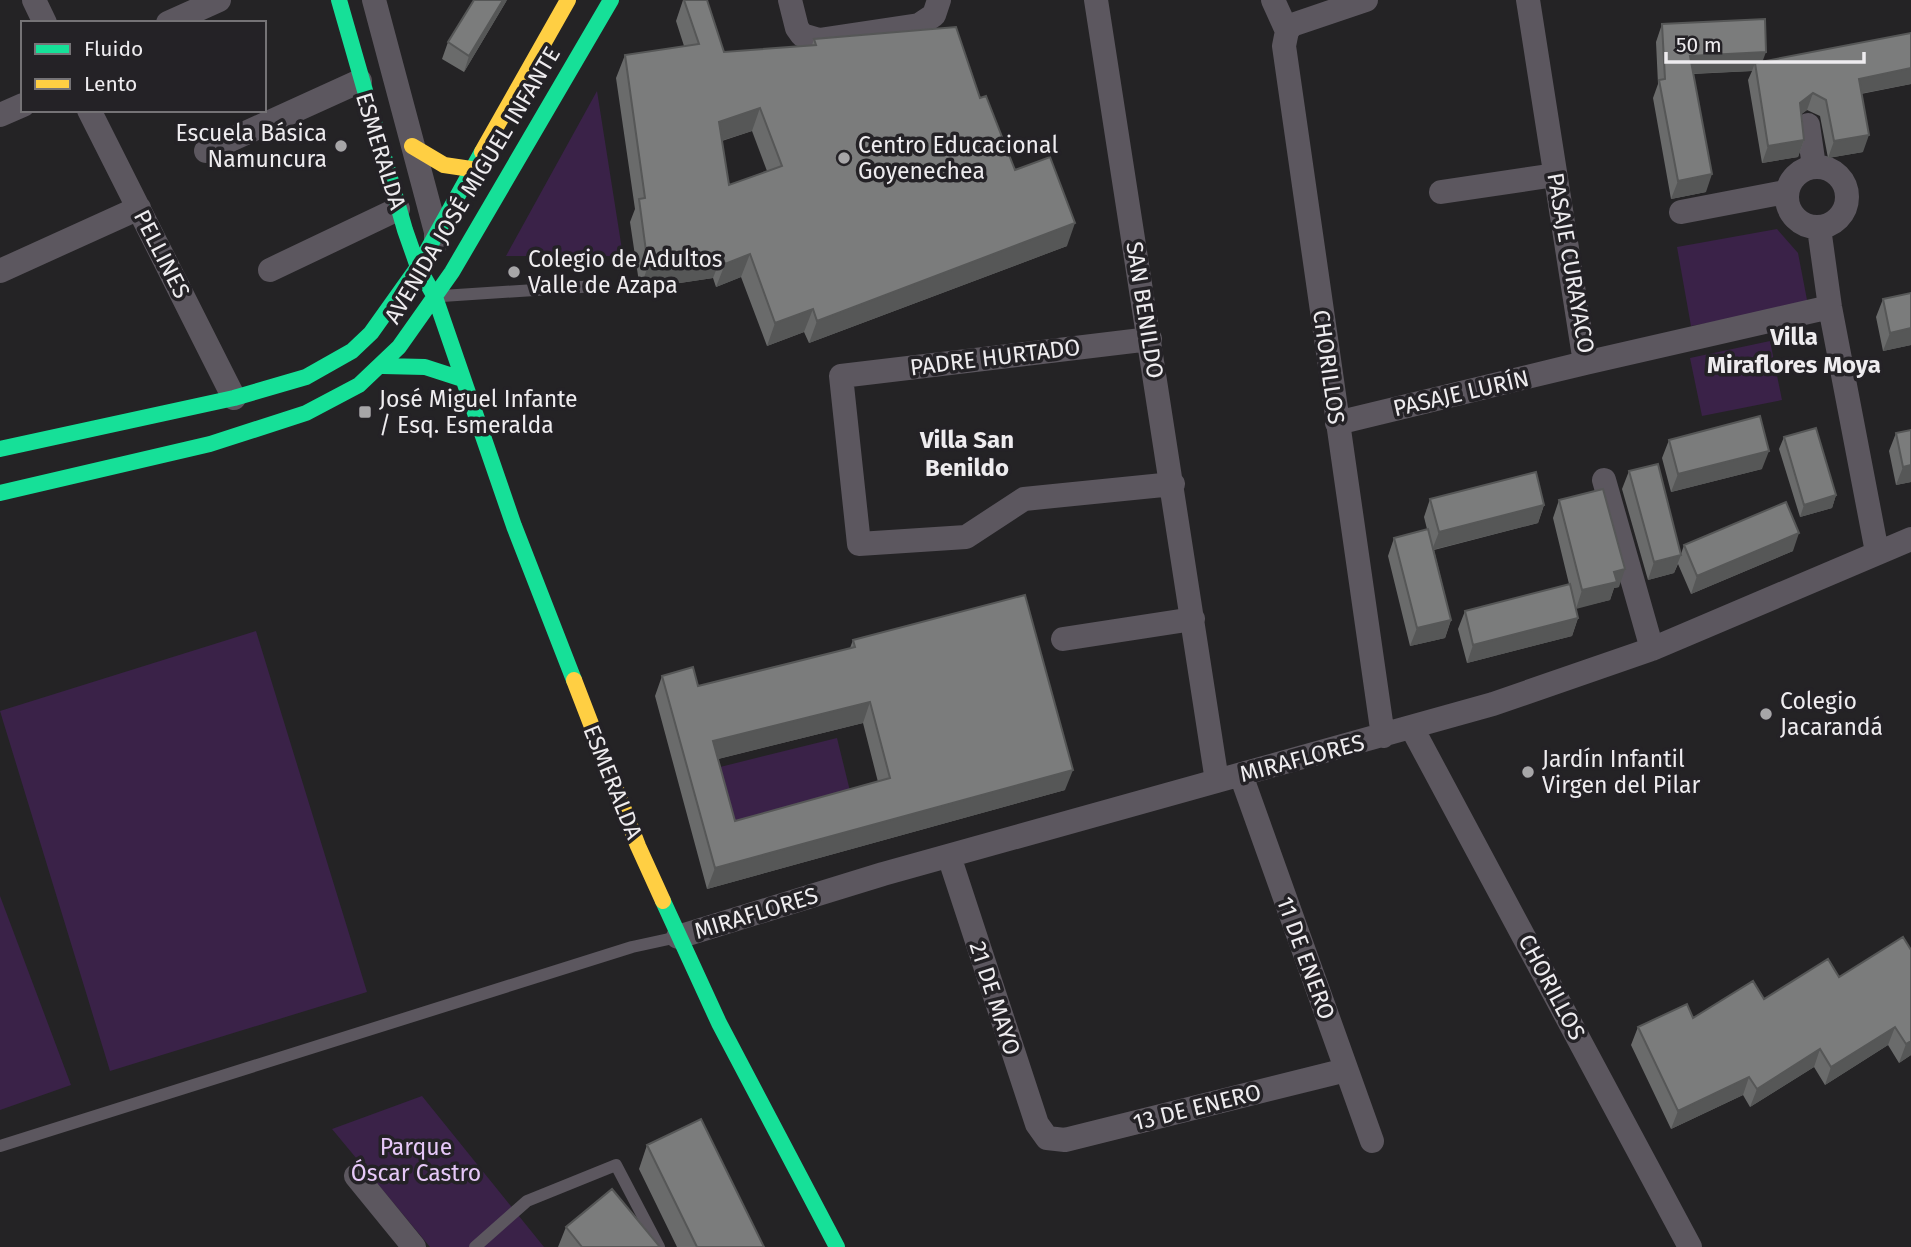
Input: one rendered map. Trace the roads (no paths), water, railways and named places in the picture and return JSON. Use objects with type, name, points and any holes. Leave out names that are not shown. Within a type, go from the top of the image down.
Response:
[{"type":"main road","name":"ESMERALDA","points":[[338,0],[398,209],[418,267],[435,297],[462,379],[569,672],[638,846],[719,1023],[837,1247]]},
{"type":"main road","name":"AVENIDA JOSÉ MIGUEL INFANTE","points":[[0,449],[234,398],[306,377],[345,356],[371,333],[418,267],[568,0]]},
{"type":"main road","name":"AVENIDA JOSÉ MIGUEL INFANTE","points":[[0,493],[159,458],[306,413],[335,401],[383,366],[435,297],[611,0]]},
{"type":"main road","points":[[412,146],[444,165],[471,169]]},
{"type":"main road","points":[[383,366],[425,367],[462,379]]},
{"type":"street","points":[[34,0],[44,21]]},
{"type":"street","points":[[172,21],[219,0]]},
{"type":"street","name":"ESMERALDA","points":[[374,0],[436,232],[435,297]]},
{"type":"street","points":[[790,0],[794,20],[802,35],[819,40],[919,25],[937,8]]},
{"type":"street","name":"SAN BENILDO","points":[[1096,0],[1193,620],[1229,778]]},
{"type":"street","name":"CHORILLOS","points":[[1273,0],[1287,32],[1284,46],[1383,736]]},
{"type":"street","points":[[1287,32],[1309,18],[1366,0]]},
{"type":"street","name":"PASAJE CURAYACO","points":[[1528,0],[1585,363],[1830,307]]},
{"type":"street","points":[[206,151],[360,81]]},
{"type":"street","points":[[0,115],[21,106]]},
{"type":"street","name":"PELLINES","points":[[90,112],[234,398]]},
{"type":"street","points":[[1808,125],[1814,166]]},
{"type":"street","points":[[1814,166],[1839,176],[1847,196],[1844,211],[1832,223],[1819,228],[1800,221],[1786,203],[1785,192],[1790,181],[1814,166]]},
{"type":"street","points":[[1441,192],[1556,175]]},
{"type":"street","points":[[1681,212],[1785,192]]},
{"type":"street","points":[[0,271],[139,208]]},
{"type":"street","points":[[270,270],[398,209]]},
{"type":"street","points":[[1819,228],[1830,307],[1877,552]]},
{"type":"street","name":"PADRE HURTADO","points":[[1150,339],[841,376],[859,544],[966,537],[1024,499],[1173,484]]},
{"type":"street","name":"PASAJE LURÍN","points":[[1336,423],[1585,363]]},
{"type":"street","points":[[1604,480],[1652,649]]},
{"type":"street","name":"MIRAFLORES","points":[[678,937],[949,856],[1412,728],[1652,649],[1911,539]]},
{"type":"street","points":[[1063,639],[1193,620]]},
{"type":"street","name":"CHORILLOS","points":[[1412,728],[1690,1247]]},
{"type":"street","name":"11 DE ENERO","points":[[1229,778],[1346,1069],[1372,1141]]},
{"type":"street","name":"21 DE MAYO","points":[[949,856],[1037,1124],[1048,1138]]},
{"type":"street","name":"13 DE ENERO","points":[[1048,1138],[1065,1140],[1346,1069]]},
{"type":"street","points":[[356,1176],[414,1247]]},
{"type":"lane","points":[[435,297],[596,286]]},
{"type":"lane","points":[[0,1146],[632,947],[678,937]]},
{"type":"lane","points":[[475,1247],[527,1201],[616,1166],[659,1247]]},
{"type":"place","name":"Escuela Básica Namuncura","points":[[341,146]]},
{"type":"place","name":"Centro Educacional Goyenechea","points":[[844,158]]},
{"type":"place","name":"Colegio de Adultos Valle de Azapa","points":[[514,272]]},
{"type":"place","name":"José Miguel Infante / Esq. Esmeralda","points":[[365,412]]},
{"type":"place","name":"Colegio Jacarandá","points":[[1766,714]]},
{"type":"place","name":"Jardín Infantil Virgen del Pilar","points":[[1528,772]]},
{"type":"district","name":"Villa Miraflores Moya","points":[[1794,351]]},
{"type":"district","name":"Villa San Benildo","points":[[967,454]]},
{"type":"park label","name":"Parque Óscar Castro","points":[[416,1160]]}]
